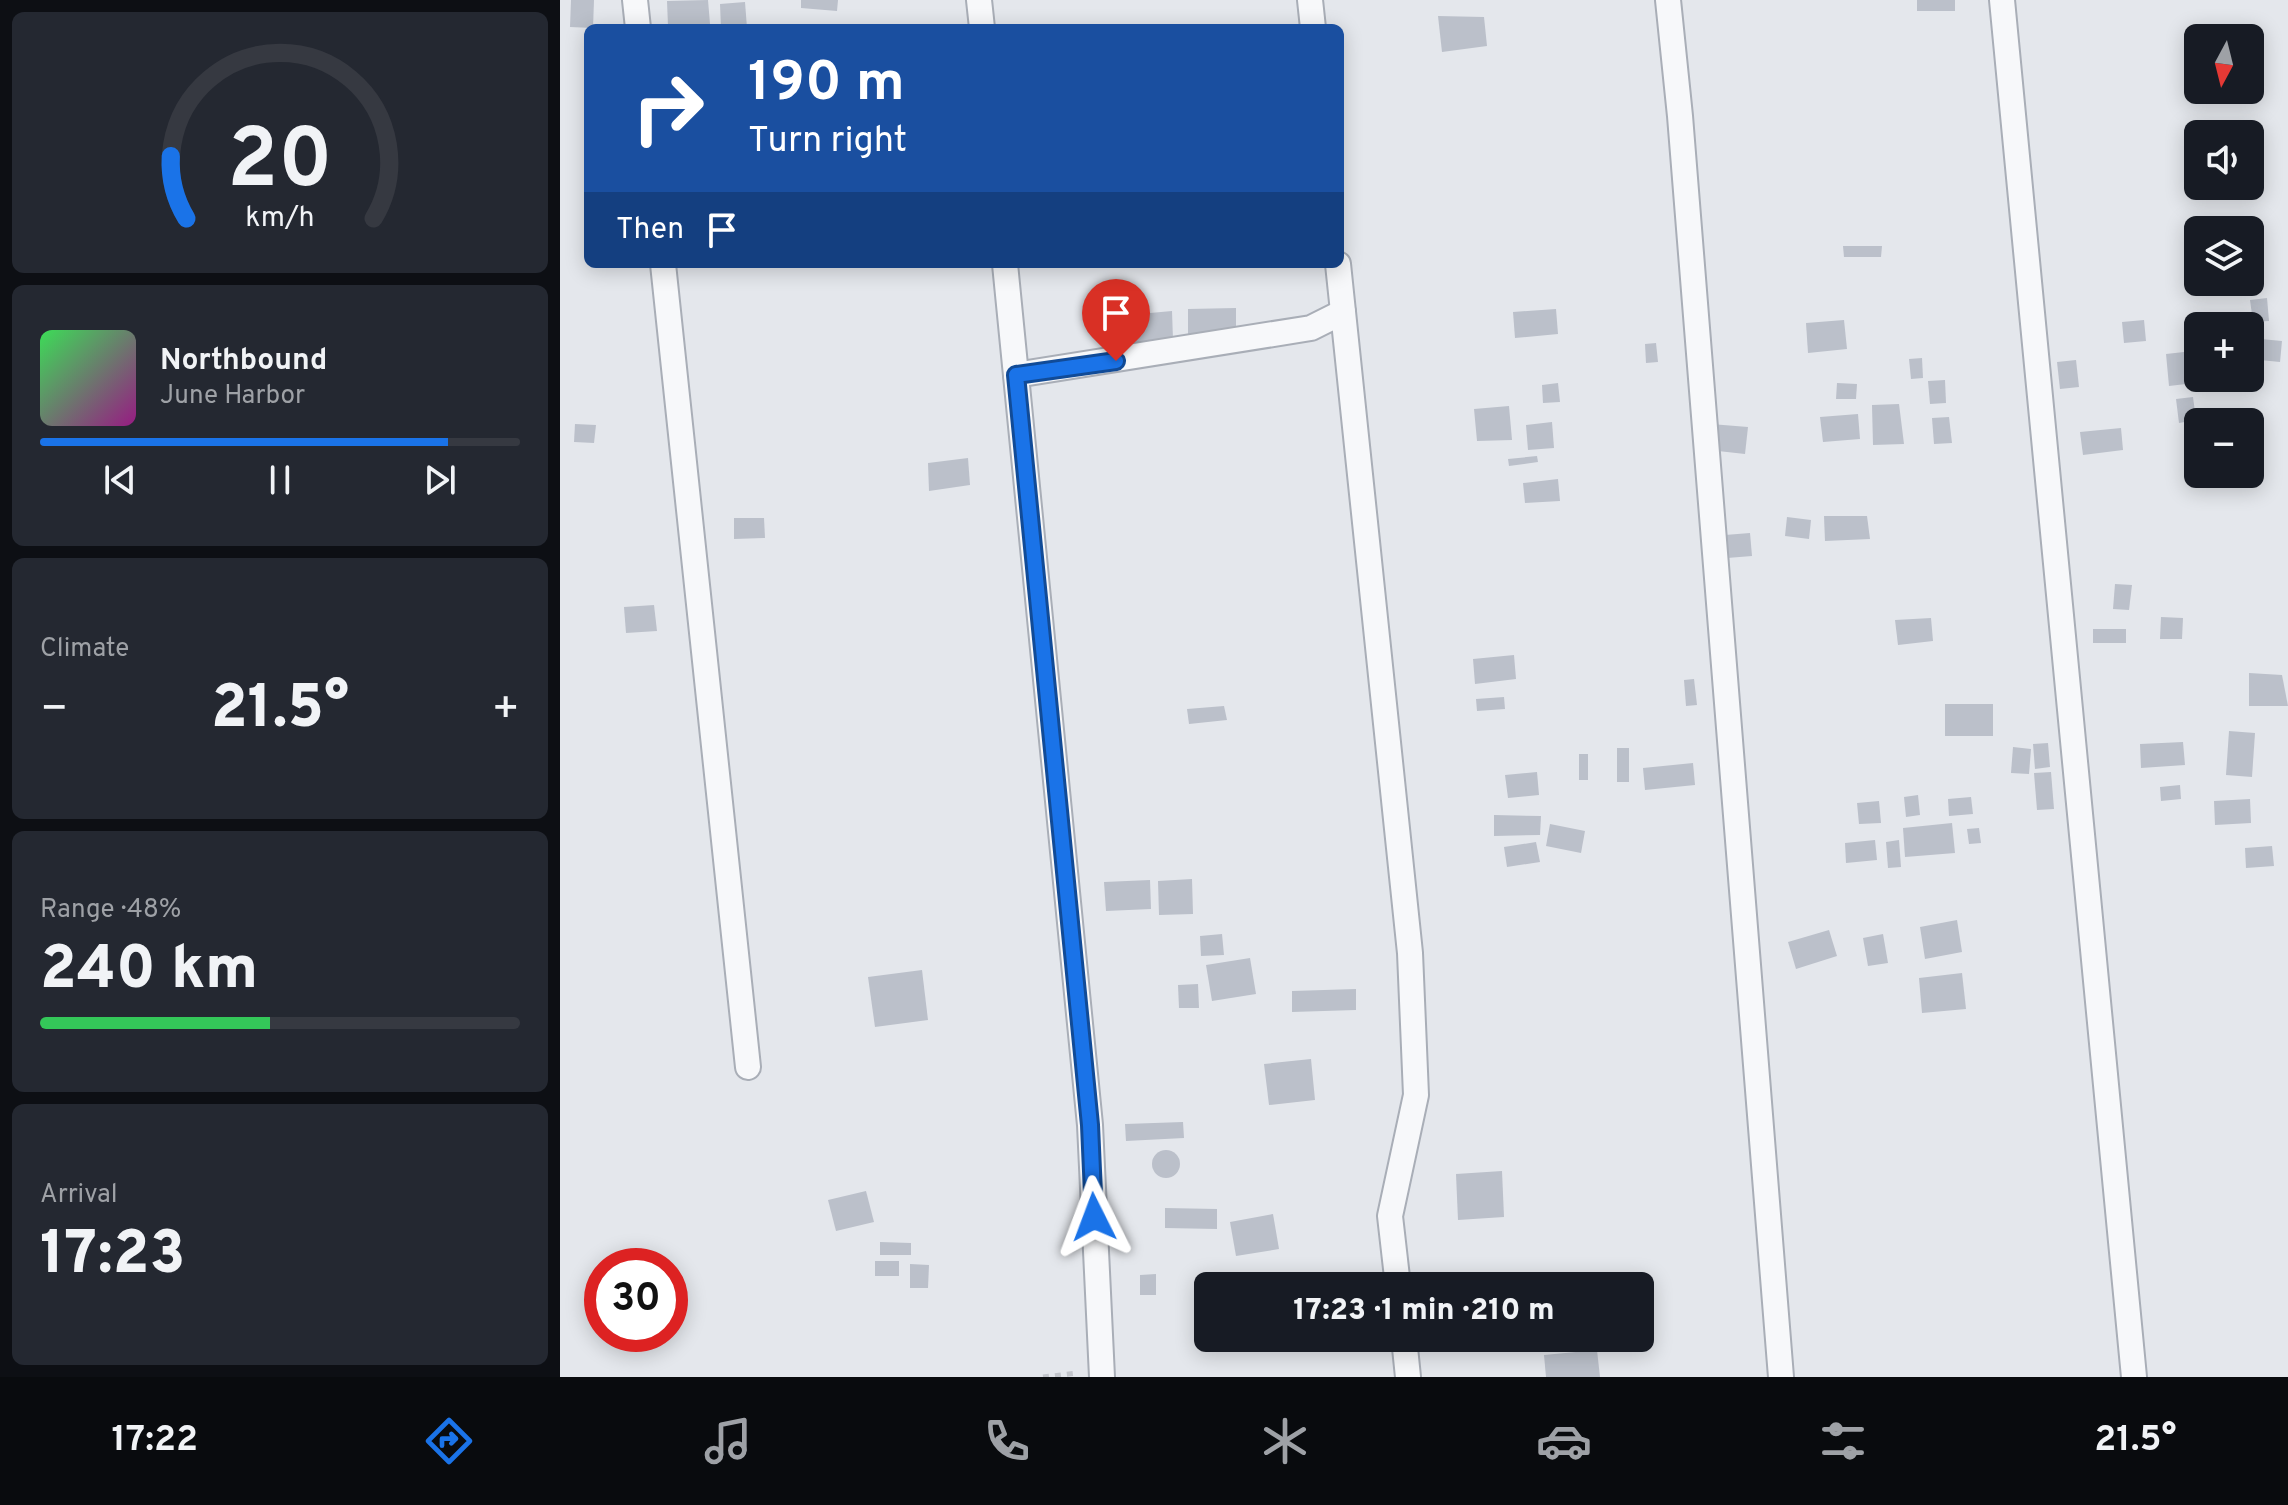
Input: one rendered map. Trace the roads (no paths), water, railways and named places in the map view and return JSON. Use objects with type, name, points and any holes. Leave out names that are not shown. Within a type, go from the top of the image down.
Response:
[{"type":"street","points":[[635,0],[638,24]]},
{"type":"street","points":[[979,0],[982,24]]},
{"type":"street","points":[[1310,0],[1313,24]]},
{"type":"street","points":[[1668,0],[1781,1377]]},
{"type":"street","points":[[2002,0],[2134,1377]]},
{"type":"street","points":[[663,268],[748,1067]]},
{"type":"street","points":[[1005,268],[1090,1125],[1102,1377]]},
{"type":"street","points":[[1338,268],[1410,953],[1416,1095],[1390,1216],[1396,1272]]},
{"type":"street","points":[[1016,375],[1311,328],[1343,312]]},
{"type":"street","points":[[1405,1352],[1408,1377]]}]
